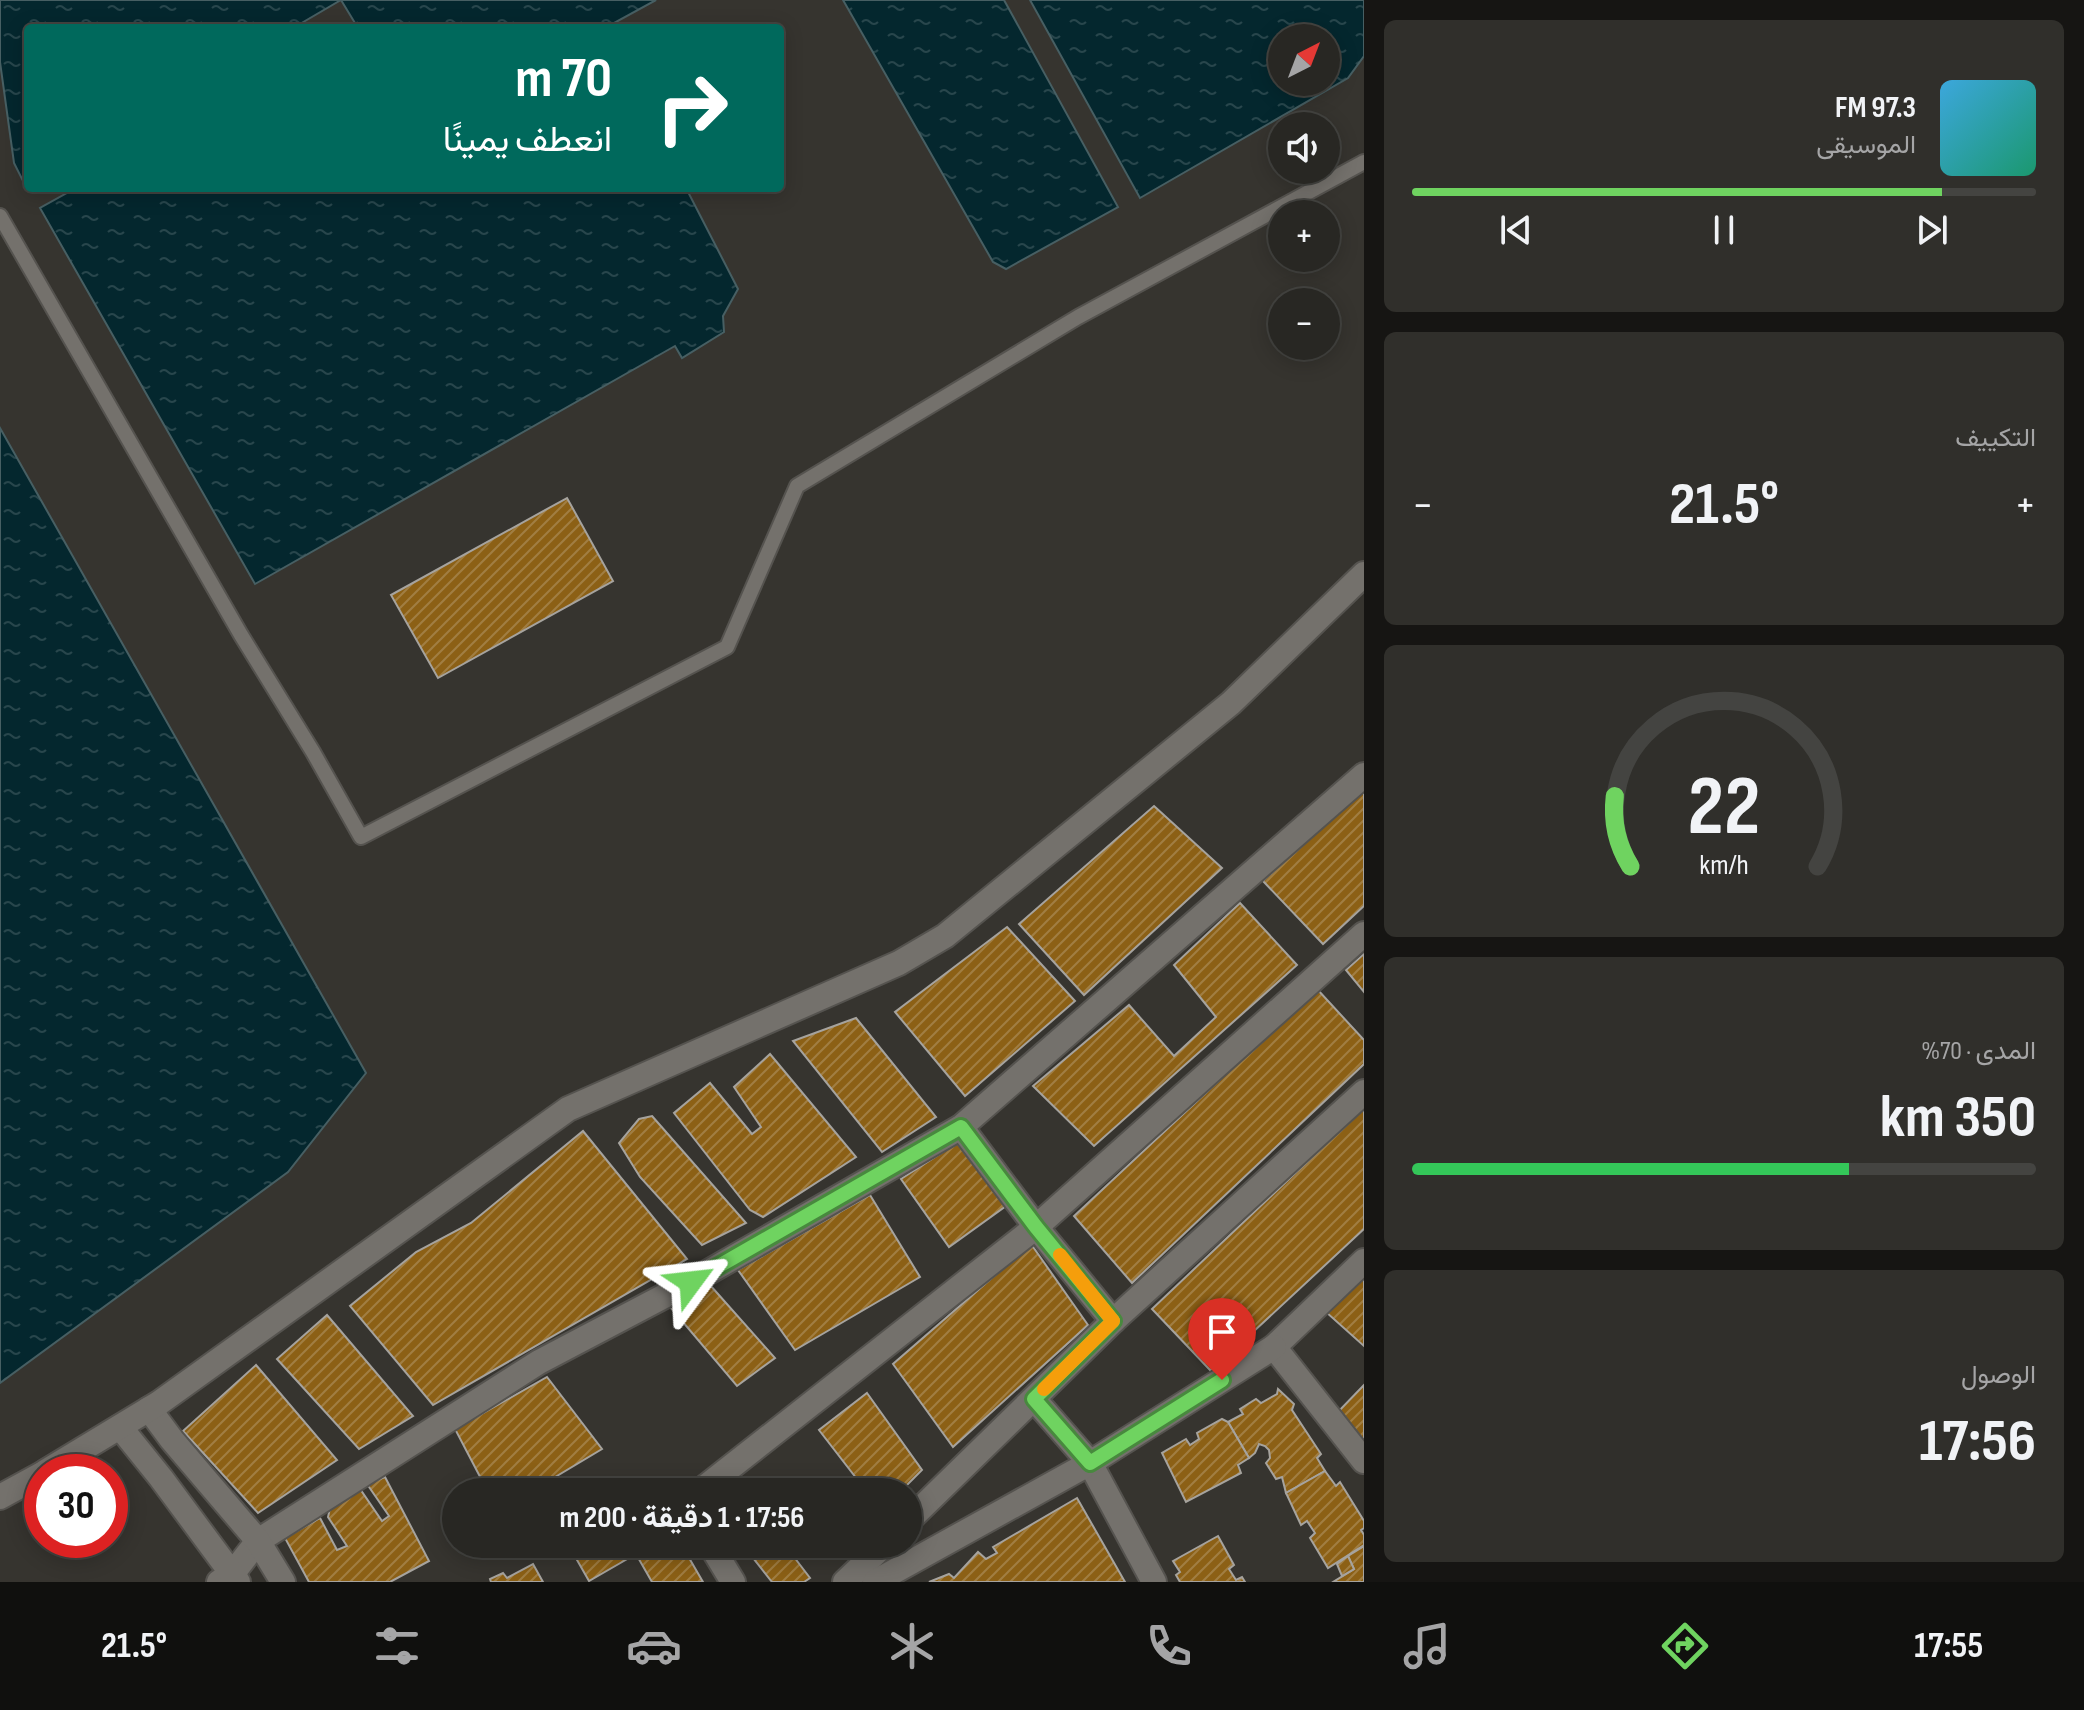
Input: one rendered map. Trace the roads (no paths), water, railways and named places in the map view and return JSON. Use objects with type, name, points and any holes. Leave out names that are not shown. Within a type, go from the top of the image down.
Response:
[{"type":"street","points":[[75,1454],[149,1409],[568,1109],[899,963],[945,936],[1231,703],[1364,574]]},
{"type":"street","points":[[120,1427],[161,1478],[230,1579],[258,1541],[539,1362],[691,1282],[961,1127],[1364,775]]},
{"type":"street","points":[[717,1478],[1036,1227],[1364,934]]},
{"type":"street","points":[[922,1507],[1113,1321],[1364,1092]]},
{"type":"street","points":[[961,1127],[1036,1227],[1113,1321]]},
{"type":"street","points":[[875,1582],[1090,1463],[1274,1347],[1364,1261]]},
{"type":"street","points":[[1274,1347],[1364,1461]]},
{"type":"street","points":[[1034,1399],[1090,1463],[1154,1582]]},
{"type":"street","points":[[149,1409],[258,1541],[283,1582]]},
{"type":"street","points":[[0,1497],[24,1484]]},
{"type":"street","points":[[718,1558],[733,1582]]},
{"type":"street","points":[[845,1582],[870,1558]]},
{"type":"lane","points":[[0,216],[233,622],[361,837],[727,647],[797,486],[1078,317],[1364,162]]},
{"type":"water","points":[[0,0],[341,0],[300,24],[24,24],[24,183],[14,163],[0,62]]},
{"type":"water","points":[[341,0],[656,0],[612,24],[356,24]]},
{"type":"water","points":[[843,0],[1004,0],[1118,207],[1006,269],[993,262]]},
{"type":"water","points":[[1030,0],[1364,0],[1364,56],[1348,78],[1340,83],[1340,24],[1268,24],[1268,96],[1317,96],[1289,112],[1268,112],[1268,124],[1140,198]]},
{"type":"water","points":[[69,192],[688,192],[738,289],[723,316],[724,332],[682,358],[675,346],[255,584],[40,208]]},
{"type":"water","points":[[0,428],[366,1073],[288,1172],[0,1383]]}]
